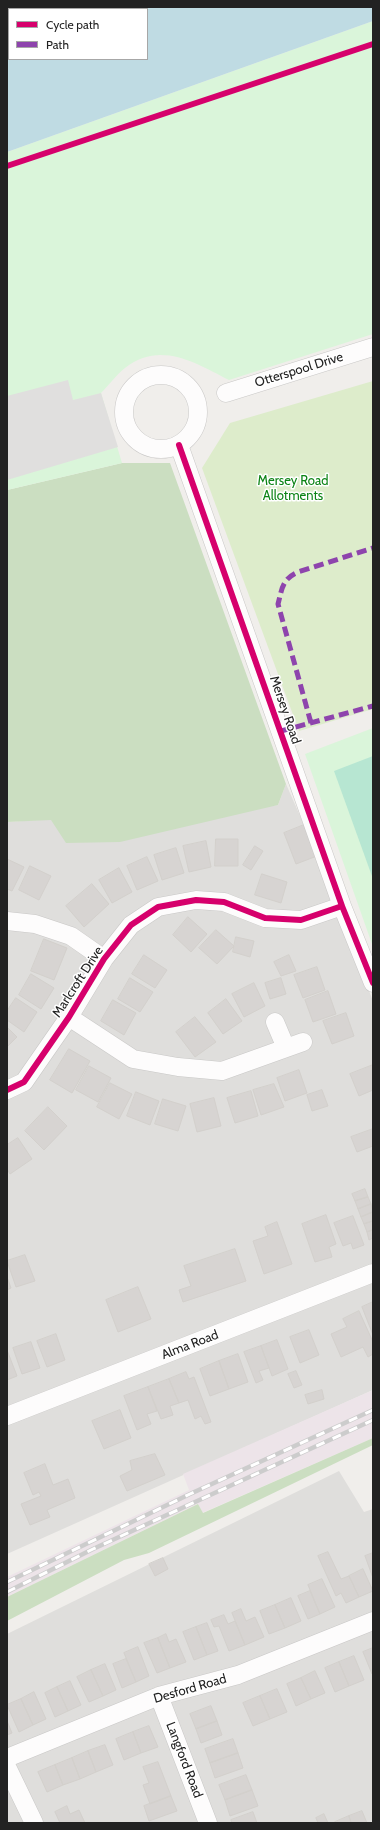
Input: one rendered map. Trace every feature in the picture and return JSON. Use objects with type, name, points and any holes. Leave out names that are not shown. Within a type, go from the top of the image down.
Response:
[{"type":"street","name":"Otterspool Drive","points":[[226,393],[373,347]]},
{"type":"street","points":[[165,375],[177,378],[187,386],[195,396],[198,407],[196,424],[188,438],[179,445],[167,449],[155,449],[149,447],[133,437],[126,427],[124,414],[125,402],[131,390],[140,381],[152,376],[165,375]]},
{"type":"street","name":"Mersey Road","points":[[179,445],[342,906],[373,983]]},
{"type":"street","name":"Marlcroft Drive","points":[[7,1090],[24,1082],[69,1017],[104,959],[131,925],[158,907],[196,900],[224,902],[265,918],[301,920],[342,906]]},
{"type":"street","points":[[7,921],[35,924],[71,936],[104,959]]},
{"type":"street","points":[[69,1017],[133,1059],[178,1067],[222,1071],[303,1042]]},
{"type":"street","points":[[275,1022],[286,1048]]},
{"type":"street","name":"Alma Road","points":[[7,1416],[373,1273]]},
{"type":"street","name":"Desford Road","points":[[7,1758],[159,1696],[238,1675],[373,1621]]},
{"type":"street","name":"Langford Road","points":[[159,1696],[208,1823]]},
{"type":"street","points":[[7,1766],[34,1823]]},
{"type":"shaded area","points":[[68,380],[73,400],[101,393],[118,447],[7,480],[7,396]]},
{"type":"shaded area","points":[[286,784],[304,825],[373,1001],[373,1390],[7,1554],[7,822],[278,805]]},
{"type":"shaded area","points":[[373,1390],[373,1438],[202,1513],[198,1504],[7,1597],[7,1577],[189,1490],[183,1474]]},
{"type":"shaded area","points":[[339,1471],[364,1512],[373,1509],[373,1823],[7,1823],[7,1634]]},
{"type":"green space","points":[[373,21],[373,334],[229,380],[191,361],[178,357],[165,355],[151,356],[138,360],[125,368],[101,393],[122,463],[7,490],[7,152]]},
{"type":"green space","name":"Mersey Road Allotments","points":[[373,381],[373,709],[299,731],[202,468],[230,423]]},
{"type":"green space","points":[[122,463],[170,463],[286,784],[278,805],[120,842],[66,843],[51,820],[7,822],[7,490]]},
{"type":"green space","points":[[373,728],[373,947],[305,754]]},
{"type":"green space","points":[[373,756],[373,879],[334,771]]},
{"type":"green space","points":[[373,1438],[373,1445],[149,1553],[124,1560],[7,1621],[7,1597],[198,1504],[203,1513]]},
{"type":"water","points":[[7,7],[373,7],[373,21],[7,152]]},
{"type":"building","points":[[304,825],[317,856],[296,864],[284,833]]},
{"type":"building","points":[[216,839],[238,839],[238,866],[215,866]]},
{"type":"building","points":[[206,841],[211,867],[189,872],[183,846]]},
{"type":"building","points":[[255,846],[263,851],[251,870],[243,865]]},
{"type":"building","points":[[176,848],[184,873],[162,880],[154,855]]},
{"type":"building","points":[[147,857],[158,881],[137,890],[127,866]]},
{"type":"building","points":[[7,859],[24,867],[12,891],[7,889]]},
{"type":"building","points":[[30,866],[51,876],[39,900],[19,890]]},
{"type":"building","points":[[119,868],[132,892],[112,903],[99,880]]},
{"type":"building","points":[[262,874],[287,882],[281,903],[255,895]]},
{"type":"building","points":[[92,884],[109,904],[84,927],[66,906]]},
{"type":"building","points":[[188,917],[207,934],[191,952],[173,935]]},
{"type":"building","points":[[216,930],[234,946],[217,964],[199,948]]},
{"type":"building","points":[[236,937],[254,941],[250,957],[233,952]]},
{"type":"building","points":[[44,939],[67,948],[54,980],[31,971]]},
{"type":"building","points":[[144,955],[167,970],[155,988],[132,974]]},
{"type":"building","points":[[289,955],[296,971],[281,976],[274,962]]},
{"type":"building","points":[[317,967],[325,990],[303,998],[294,975]]},
{"type":"building","points":[[31,974],[54,988],[41,1009],[19,995]]},
{"type":"building","points":[[130,978],[153,992],[140,1012],[118,999]]},
{"type":"building","points":[[281,978],[286,994],[270,999],[265,983]]},
{"type":"building","points":[[254,983],[265,1006],[244,1017],[232,994]]},
{"type":"building","points":[[328,991],[336,1014],[313,1022],[305,1000]]},
{"type":"building","points":[[16,998],[37,1012],[24,1032],[7,1020],[7,1011]]},
{"type":"building","points":[[226,999],[242,1021],[223,1034],[208,1013]]},
{"type":"building","points":[[113,1000],[136,1013],[124,1035],[101,1021]]},
{"type":"building","points":[[346,1013],[354,1036],[332,1044],[323,1021]]},
{"type":"building","points":[[195,1017],[216,1042],[195,1057],[176,1032]]},
{"type":"building","points":[[7,1027],[17,1037],[7,1047]]},
{"type":"building","points":[[69,1049],[90,1061],[72,1093],[50,1080]]},
{"type":"building","points":[[373,1065],[373,1090],[359,1096],[350,1074]]},
{"type":"building","points":[[89,1066],[111,1078],[98,1102],[76,1090]]},
{"type":"building","points":[[299,1070],[307,1093],[285,1101],[277,1078]]},
{"type":"building","points":[[110,1083],[132,1094],[119,1119],[97,1107]]},
{"type":"building","points":[[274,1084],[284,1107],[261,1115],[253,1090]]},
{"type":"building","points":[[322,1090],[328,1106],[312,1111],[307,1095]]},
{"type":"building","points":[[251,1091],[258,1116],[235,1123],[227,1098]]},
{"type":"building","points":[[136,1092],[159,1101],[150,1125],[127,1116]]},
{"type":"building","points":[[214,1098],[221,1126],[197,1132],[190,1104]]},
{"type":"building","points":[[163,1099],[186,1106],[178,1131],[155,1124]]},
{"type":"building","points":[[48,1107],[67,1126],[44,1150],[25,1131]]},
{"type":"building","points":[[373,1129],[373,1146],[357,1152],[351,1137]]},
{"type":"building","points":[[18,1138],[32,1159],[10,1174],[7,1169],[7,1145]]},
{"type":"building","points":[[365,1189],[368,1197],[355,1201],[352,1194]]},
{"type":"building","points":[[368,1197],[371,1204],[358,1209],[355,1201]]},
{"type":"building","points":[[371,1204],[373,1212],[361,1217],[358,1209]]},
{"type":"building","points":[[373,1212],[373,1221],[364,1224],[361,1217]]},
{"type":"building","points":[[326,1215],[336,1244],[329,1247],[332,1257],[315,1262],[302,1224]]},
{"type":"building","points":[[353,1216],[364,1245],[353,1249],[351,1243],[343,1246],[334,1223]]},
{"type":"building","points":[[373,1221],[373,1230],[367,1232],[364,1224]]},
{"type":"building","points":[[277,1222],[292,1264],[264,1274],[253,1241],[268,1236],[265,1227]]},
{"type":"building","points":[[373,1230],[373,1238],[369,1240],[367,1232]]},
{"type":"building","points":[[235,1249],[246,1281],[183,1302],[179,1290],[191,1286],[184,1266]]},
{"type":"building","points":[[25,1255],[35,1281],[16,1287],[7,1261]]},
{"type":"building","points":[[7,1277],[11,1288],[7,1290]]},
{"type":"building","points":[[138,1287],[151,1319],[118,1332],[106,1300]]},
{"type":"building","points":[[373,1302],[373,1335],[362,1307]]},
{"type":"building","points":[[359,1311],[373,1342],[373,1354],[368,1357],[363,1347],[341,1357],[331,1334],[347,1327],[343,1319]]},
{"type":"building","points":[[309,1330],[319,1355],[300,1363],[290,1337]]},
{"type":"building","points":[[56,1334],[65,1360],[47,1367],[37,1341]]},
{"type":"building","points":[[277,1340],[288,1369],[272,1376],[261,1346]]},
{"type":"building","points":[[31,1342],[40,1368],[22,1374],[13,1348]]},
{"type":"building","points":[[261,1346],[269,1368],[259,1371],[263,1380],[256,1383],[244,1352]]},
{"type":"building","points":[[7,1350],[17,1376],[7,1380]]},
{"type":"building","points":[[238,1354],[248,1382],[229,1389],[219,1361]]},
{"type":"building","points":[[219,1361],[229,1389],[210,1396],[200,1369]]},
{"type":"building","points":[[296,1371],[302,1385],[294,1388],[288,1374]]},
{"type":"building","points":[[186,1372],[189,1379],[194,1377],[211,1422],[205,1424],[201,1416],[195,1419],[188,1400],[179,1403],[169,1379]]},
{"type":"building","points":[[169,1379],[179,1403],[170,1406],[173,1415],[161,1419],[148,1387]]},
{"type":"building","points":[[148,1387],[157,1411],[147,1414],[151,1424],[137,1430],[124,1396]]},
{"type":"building","points":[[322,1390],[324,1399],[308,1404],[305,1395]]},
{"type":"building","points":[[120,1410],[131,1438],[104,1449],[92,1421]]},
{"type":"building","points":[[155,1454],[165,1475],[127,1491],[120,1476],[132,1470],[130,1461]]},
{"type":"building","points":[[45,1464],[53,1485],[68,1479],[75,1498],[47,1510],[50,1517],[30,1525],[21,1504],[41,1496],[39,1492],[33,1495],[24,1473]]},
{"type":"building","points":[[328,1552],[341,1579],[349,1576],[359,1597],[346,1603],[341,1593],[336,1596],[318,1556]]},
{"type":"building","points":[[373,1553],[373,1578],[365,1556]]},
{"type":"building","points":[[163,1558],[168,1569],[155,1576],[149,1564]]},
{"type":"building","points":[[363,1569],[373,1591],[359,1597],[349,1576]]},
{"type":"building","points":[[322,1579],[335,1607],[320,1614],[308,1585]]},
{"type":"building","points":[[310,1591],[320,1614],[308,1619],[298,1596]]},
{"type":"building","points":[[291,1598],[301,1621],[285,1628],[275,1605]]},
{"type":"building","points":[[275,1605],[285,1628],[269,1634],[260,1611]]},
{"type":"building","points":[[241,1609],[246,1621],[255,1617],[264,1637],[245,1645],[232,1613]]},
{"type":"building","points":[[224,1615],[228,1624],[235,1621],[245,1645],[229,1651],[219,1626],[214,1627],[211,1620]]},
{"type":"building","points":[[207,1623],[218,1651],[207,1655],[196,1627]]},
{"type":"building","points":[[196,1627],[207,1655],[194,1660],[183,1632]]},
{"type":"building","points":[[166,1634],[169,1642],[176,1639],[186,1662],[170,1668],[158,1638]]},
{"type":"building","points":[[158,1638],[170,1668],[157,1673],[144,1643]]},
{"type":"building","points":[[138,1647],[149,1676],[136,1682],[124,1653]]},
{"type":"building","points":[[373,1648],[373,1673],[372,1674],[363,1652]]},
{"type":"building","points":[[354,1656],[364,1680],[349,1686],[339,1662]]},
{"type":"building","points":[[126,1659],[136,1682],[122,1688],[113,1664]]},
{"type":"building","points":[[339,1662],[349,1686],[335,1692],[325,1668]]},
{"type":"building","points":[[105,1664],[116,1690],[103,1696],[91,1670]]},
{"type":"building","points":[[91,1670],[103,1696],[89,1702],[77,1677]]},
{"type":"building","points":[[315,1671],[325,1693],[311,1699],[301,1678]]},
{"type":"building","points":[[301,1678],[311,1699],[296,1706],[287,1684]]},
{"type":"building","points":[[70,1681],[81,1705],[68,1711],[57,1687]]},
{"type":"building","points":[[57,1687],[68,1711],[55,1717],[45,1693]]},
{"type":"building","points":[[277,1689],[287,1712],[270,1719],[260,1696]]},
{"type":"building","points":[[34,1692],[46,1719],[33,1725],[21,1699]]},
{"type":"building","points":[[260,1696],[270,1719],[253,1726],[243,1703]]},
{"type":"building","points":[[21,1699],[33,1725],[19,1732],[7,1705]]},
{"type":"building","points":[[211,1706],[217,1721],[196,1729],[190,1714]]},
{"type":"building","points":[[7,1721],[12,1733],[7,1735]]},
{"type":"building","points":[[217,1721],[222,1735],[201,1743],[196,1729]]},
{"type":"building","points":[[149,1726],[158,1747],[141,1753],[133,1732]]},
{"type":"building","points":[[133,1732],[141,1753],[124,1760],[116,1739]]},
{"type":"building","points":[[233,1739],[238,1753],[210,1763],[205,1749]]},
{"type":"building","points":[[105,1745],[113,1765],[96,1772],[88,1751]]},
{"type":"building","points":[[88,1751],[96,1772],[80,1779],[72,1758]]},
{"type":"building","points":[[238,1753],[243,1768],[215,1778],[210,1763]]},
{"type":"building","points":[[72,1758],[80,1779],[63,1785],[55,1765]]},
{"type":"building","points":[[158,1762],[171,1796],[150,1804],[143,1785],[149,1783],[143,1767]]},
{"type":"building","points":[[55,1765],[63,1785],[47,1792],[38,1772]]},
{"type":"building","points":[[246,1775],[252,1790],[225,1800],[219,1785]]},
{"type":"building","points":[[252,1790],[258,1806],[230,1816],[225,1800]]},
{"type":"building","points":[[171,1796],[177,1811],[149,1821],[144,1806]]},
{"type":"building","points":[[67,1806],[70,1814],[79,1810],[85,1823],[60,1823],[55,1812]]},
{"type":"building","points":[[362,1811],[367,1823],[351,1823],[349,1816]]},
{"type":"building","points":[[253,1812],[257,1823],[232,1823],[231,1820]]},
{"type":"building","points":[[324,1814],[328,1823],[318,1823],[316,1818]]},
{"type":"building","points":[[349,1816],[351,1823],[335,1822]]},
{"type":"railway","points":[[7,1582],[190,1494],[373,1410]]},
{"type":"railway","points":[[7,1592],[93,1549],[373,1420]]},
{"type":"marked path","points":[[311,723],[278,604],[282,589],[286,581],[298,572],[373,548]]},
{"type":"marked path","points":[[281,731],[373,706]]},
{"type":"cycle path","points":[[7,166],[373,44]]},
{"type":"cycle path","points":[[179,445],[342,906],[373,983]]},
{"type":"cycle path","points":[[7,1090],[24,1082],[69,1017],[104,959],[131,925],[158,907],[196,900],[224,902],[265,918],[301,920],[342,906]]}]
